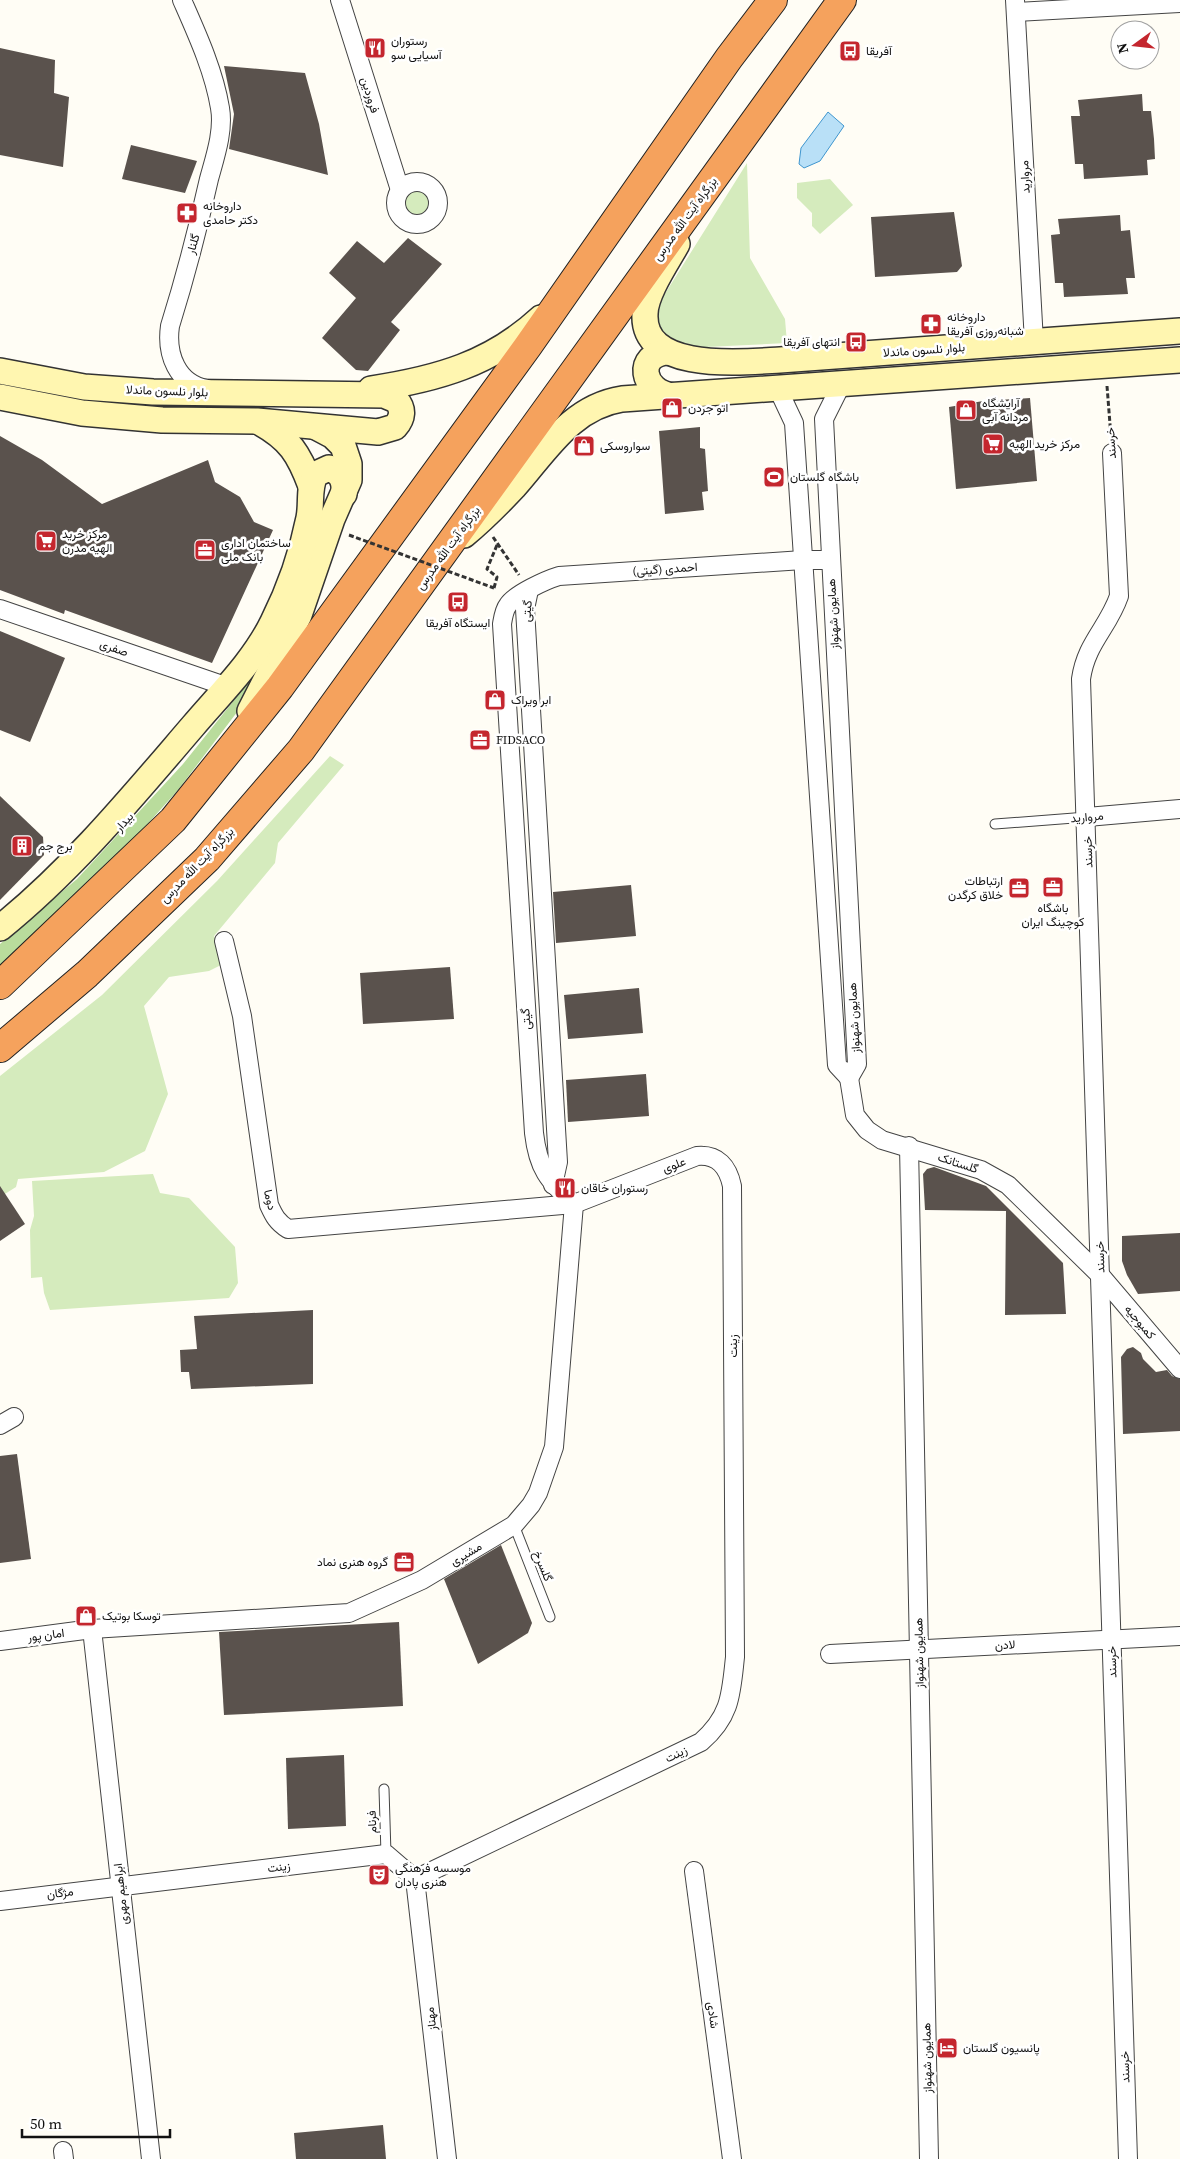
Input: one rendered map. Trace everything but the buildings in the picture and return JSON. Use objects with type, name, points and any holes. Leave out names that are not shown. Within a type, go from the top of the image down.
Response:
[{"type":"highway","points":[[0,985],[173,820],[280,687],[562,297],[724,66],[773,0]]},
{"type":"highway","name":"بزرگراه آیت الله مدرس","points":[[0,1048],[86,974],[207,858],[302,750],[842,0]]},
{"type":"main road","points":[[668,352],[653,341],[647,329],[645,314],[648,300],[703,193]]},
{"type":"main road","points":[[336,394],[425,379],[472,364],[521,336],[562,297]]},
{"type":"main road","name":"بلوار نلسون ماندلا","points":[[668,352],[694,360],[731,362],[1180,331]]},
{"type":"main road","points":[[668,352],[657,354],[651,358],[647,376],[652,388],[657,392],[675,397]]},
{"type":"main road","points":[[451,545],[489,513],[573,421],[592,407],[614,400],[1180,360]]},
{"type":"main road","name":"بلوار نلسون ماندلا","points":[[0,371],[84,388],[336,394]]},
{"type":"main road","points":[[0,397],[82,413],[162,420],[257,421],[378,432],[392,429],[401,418],[401,406],[394,398],[384,395],[336,394]]},
{"type":"main road","points":[[257,421],[280,434],[302,463],[311,486]]},
{"type":"main road","points":[[217,767],[257,699],[290,636],[313,577],[332,519],[350,476],[348,460],[343,446],[333,436],[314,427]]},
{"type":"main road","points":[[311,486],[316,474],[329,468],[336,471],[344,482],[344,494]]},
{"type":"main road","name":"بیدار","points":[[0,928],[52,884],[86,849],[228,687],[260,643],[279,609],[304,536],[311,504],[311,486]]},
{"type":"main road","name":"بیدار","points":[[0,940],[57,892],[93,856],[210,730],[223,704],[228,687]]},
{"type":"street","name":"گلنار","points":[[182,0],[200,41],[216,94],[220,122],[210,178],[170,326],[169,342],[174,362],[183,379],[200,388],[232,393]]},
{"type":"street","name":"فروردین","points":[[340,0],[400,190]]},
{"type":"street","points":[[1016,6],[1180,3]]},
{"type":"street","name":"مروارید","points":[[1016,6],[1034,342]]},
{"type":"street","name":"همایون شهنواز","points":[[842,385],[824,419],[831,560],[847,1069]]},
{"type":"street","name":"همایون شهنواز","points":[[778,389],[794,423],[803,560],[847,1069]]},
{"type":"street","name":"خرسند","points":[[1112,453],[1119,596],[1115,608],[1083,661],[1081,679],[1087,816],[1128,2159]]},
{"type":"street","points":[[803,560],[831,560]]},
{"type":"street","name":"احمدی (گیتی)","points":[[530,590],[550,578],[559,576],[803,560]]},
{"type":"street","name":"گیتی","points":[[530,590],[513,599],[506,606],[502,624],[534,1133],[538,1159],[553,1185],[574,1204]]},
{"type":"street","name":"گیتی","points":[[530,590],[525,609],[558,1162],[553,1185]]},
{"type":"street","name":"صفری","points":[[0,608],[228,687]]},
{"type":"street","name":"مروارید","points":[[1087,816],[1180,809]]},
{"type":"street","name":"دوما","points":[[224,941],[242,1016],[269,1205],[280,1224],[288,1229],[296,1230],[574,1204]]},
{"type":"street","name":"گلستانک","points":[[847,1069],[856,1115],[867,1130],[882,1140],[909,1146],[982,1170],[1008,1185],[1101,1276]]},
{"type":"street","name":"همایون شهنواز","points":[[909,1146],[929,2159]]},
{"type":"street","name":"علوی","points":[[574,1204],[697,1156],[707,1155],[722,1163],[730,1175],[732,1186]]},
{"type":"street","name":"زینت","points":[[415,1879],[702,1742],[724,1718],[730,1703],[735,1657],[732,1186]]},
{"type":"street","name":"مشیری","points":[[92,1629],[349,1613],[422,1580],[514,1525],[531,1505],[538,1493],[554,1447],[574,1204]]},
{"type":"street","name":"کمبوجیه","points":[[1101,1276],[1180,1369]]},
{"type":"street","name":"امان پور","points":[[0,1641],[92,1629]]},
{"type":"street","name":"ابراهیم مهری","points":[[92,1629],[151,2159]]},
{"type":"street","name":"لادن","points":[[830,1654],[1180,1636]]},
{"type":"street","points":[[386,1854],[415,1879]]},
{"type":"street","name":"زینت","points":[[120,1886],[386,1854]]},
{"type":"street","name":"شادی","points":[[694,1871],[732,2159]]},
{"type":"street","name":"مهناز","points":[[415,1879],[447,2159]]},
{"type":"street","name":"مژگان","points":[[0,1901],[120,1886]]},
{"type":"lane","name":"مروارید","points":[[994,824],[1087,816]]},
{"type":"lane","name":"گلسرخ","points":[[514,1525],[550,1617]]},
{"type":"lane","name":"فرنام","points":[[384,1789],[386,1854]]},
{"type":"path","name":"خرسند","points":[[1105,366],[1112,453]]},
{"type":"path","points":[[349,534],[494,588],[497,577],[486,568],[496,545],[530,590]]},
{"type":"green space","points":[[747,163],[750,258],[785,319],[787,343],[685,348],[668,340],[658,324],[656,308]]},
{"type":"green space","points":[[830,179],[853,205],[820,234],[812,226],[812,213],[797,198],[797,183]]},
{"type":"green space","points":[[416,187],[427,191],[431,202],[427,213],[416,217],[405,213],[401,202],[405,191]]},
{"type":"green space","points":[[272,647],[247,699],[178,790],[101,876],[0,971],[0,944],[77,879],[183,764],[231,704]]},
{"type":"green space","points":[[330,756],[344,765],[278,843],[275,863],[214,936],[225,963],[209,971],[169,977],[144,1006],[168,1094],[145,1151],[104,1172],[18,1179],[16,1187],[0,1197],[0,1076],[102,995],[217,881]]},
{"type":"green space","points":[[153,1174],[160,1193],[189,1198],[235,1247],[238,1283],[229,1298],[50,1310],[44,1293],[42,1277],[31,1278],[30,1230],[34,1216],[32,1181]]},
{"type":"water","points":[[828,112],[844,126],[820,161],[804,168],[799,164],[801,148]]},
{"type":"place","name":"رستوران آسیایی سو","points":[[375,48]]},
{"type":"place","name":"آفریقا","points":[[850,51]]},
{"type":"place","name":"داروخانه دکتر حامدی","points":[[187,213]]},
{"type":"place","name":"داروخانه شبانه‌روزی آفریقا","points":[[931,324]]},
{"type":"place","name":"انتهای آفریقا","points":[[856,342]]},
{"type":"place","name":"اتو جردن","points":[[672,408]]},
{"type":"place","name":"آرایشگاه مردانه آبی","points":[[966,410]]},
{"type":"place","name":"مرکز خرید الهیه","points":[[993,444]]},
{"type":"place","name":"سواروسکی","points":[[584,446]]},
{"type":"place","name":"باشگاه گلستان","points":[[774,477]]},
{"type":"place","name":"مرکز خرید الهیه مدرن","points":[[46,541]]},
{"type":"place","name":"ساختمان اداری بانک ملی","points":[[205,550]]},
{"type":"place","name":"ایستگاه آفریقا","points":[[458,602]]},
{"type":"place","name":"ابر ویراک","points":[[495,700]]},
{"type":"place","name":"FIDSACO","points":[[480,740]]},
{"type":"place","name":"برج جم","points":[[22,846]]},
{"type":"place","name":"باشگاه کوچینگ ایران","points":[[1053,887]]},
{"type":"place","name":"ارتباطات خلاق کرگدن","points":[[1019,888]]},
{"type":"place","name":"رستوران خاقان","points":[[565,1188]]},
{"type":"place","name":"گروه هنری نماد","points":[[404,1562]]},
{"type":"place","name":"توسکا بوتیک","points":[[86,1616]]},
{"type":"place","name":"موسسه فرهنگی هنری پادان","points":[[379,1875]]},
{"type":"place","name":"پانسیون گلستان","points":[[947,2048]]}]
